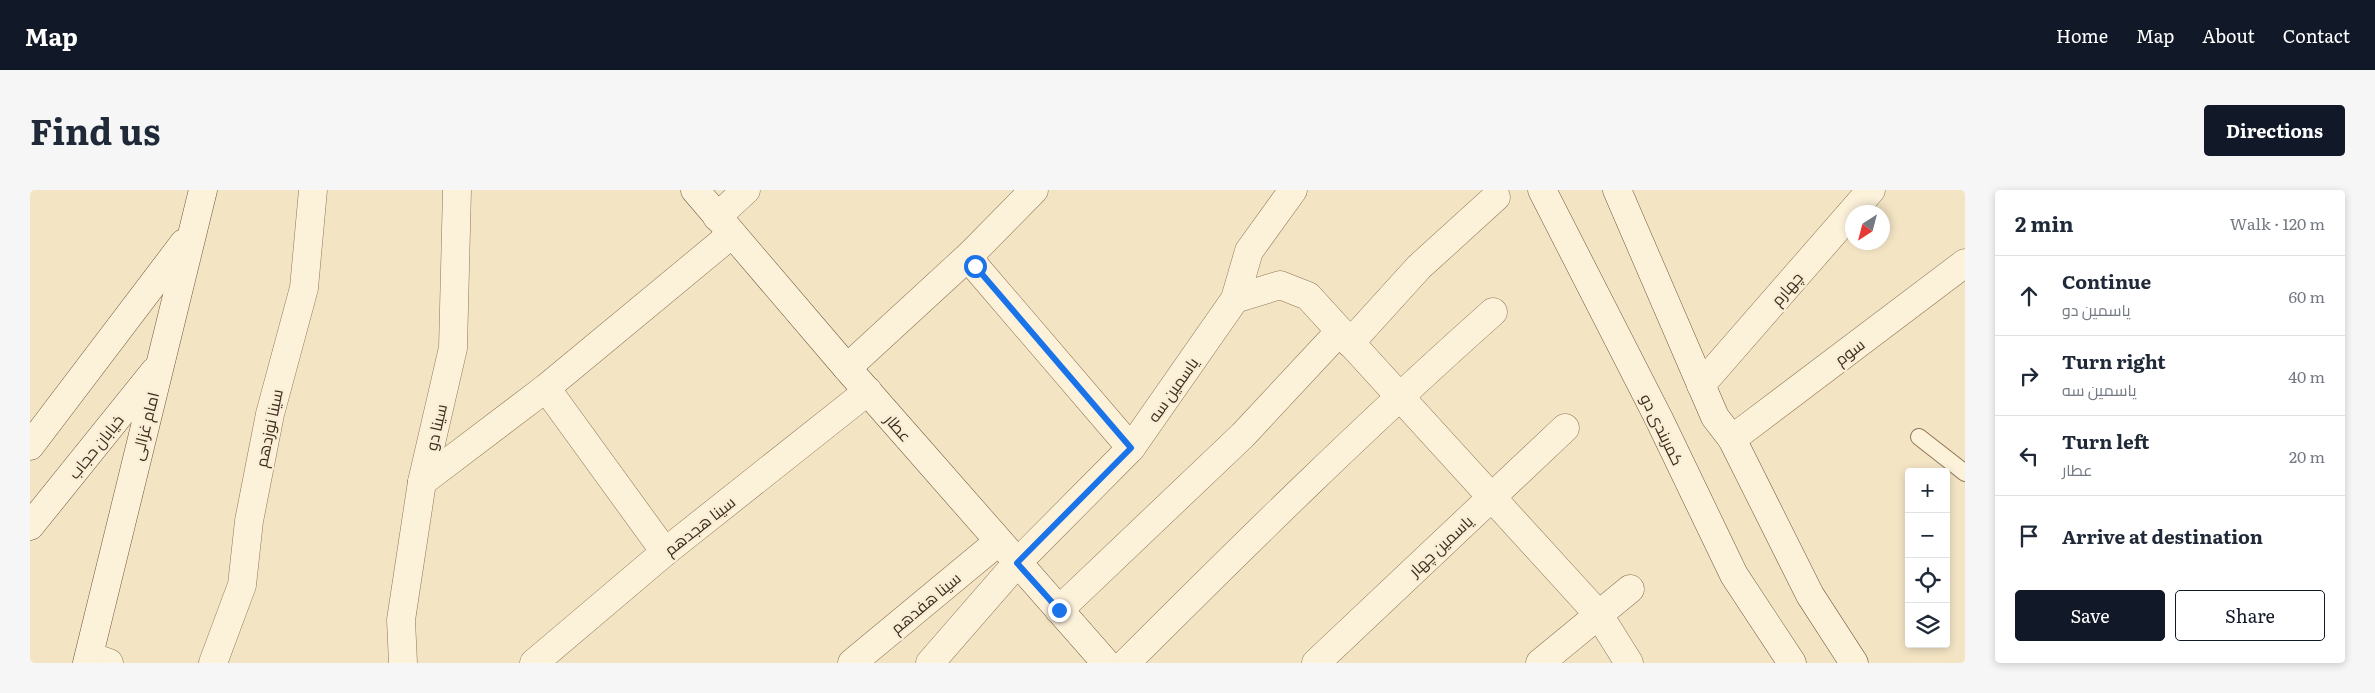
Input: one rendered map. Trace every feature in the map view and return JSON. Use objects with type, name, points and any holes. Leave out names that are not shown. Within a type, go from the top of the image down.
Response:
[{"type":"street","name":"امام غزالی","points":[[95,661],[159,366],[203,190]]},
{"type":"street","name":"سینا نوزدهم","points":[[213,663],[242,585],[249,521],[270,414],[304,288],[313,190]]},
{"type":"street","name":"سینا دو","points":[[403,663],[401,620],[422,482],[453,348],[457,190]]},
{"type":"street","name":"عطار","points":[[695,190],[846,368],[1106,663]]},
{"type":"street","points":[[422,482],[546,388],[724,225],[746,190]]},
{"type":"street","points":[[846,368],[971,254],[1034,190]]},
{"type":"street","name":"یاسمین سه","points":[[930,663],[1017,563],[1131,448],[1235,299],[1249,251],[1293,190]]},
{"type":"street","name":"کمربندی دو","points":[[1542,190],[1659,418],[1734,574],[1792,663]]},
{"type":"street","points":[[1617,190],[1715,417],[1732,439],[1810,595],[1854,663]]},
{"type":"street","name":"چهارم","points":[[1701,386],[1870,190]]},
{"type":"street","points":[[1059,610],[1345,337],[1496,197]]},
{"type":"street","points":[[30,446],[191,234]]},
{"type":"street","points":[[971,254],[975,266],[1131,448]]},
{"type":"street","name":"سوم","points":[[1732,439],[1965,263]]},
{"type":"street","points":[[1235,299],[1280,285],[1308,296],[1599,615],[1629,663]]},
{"type":"street","points":[[1126,663],[1398,396],[1493,312]]},
{"type":"street","name":"خیابان حجاب","points":[[30,526],[159,366]]},
{"type":"street","points":[[546,388],[665,552]]},
{"type":"street","name":"سینا هجدهم","points":[[534,663],[665,552],[868,391]]},
{"type":"street","name":"یاسمین چهار","points":[[1316,663],[1565,428]]},
{"type":"street","name":"سینا هفدهم","points":[[852,663],[998,542]]},
{"type":"street","points":[[1540,663],[1630,589]]},
{"type":"lane","points":[[1919,437],[1965,473]]},
{"type":"route","points":[[975,266],[1131,448],[1017,563],[1059,610]]}]
